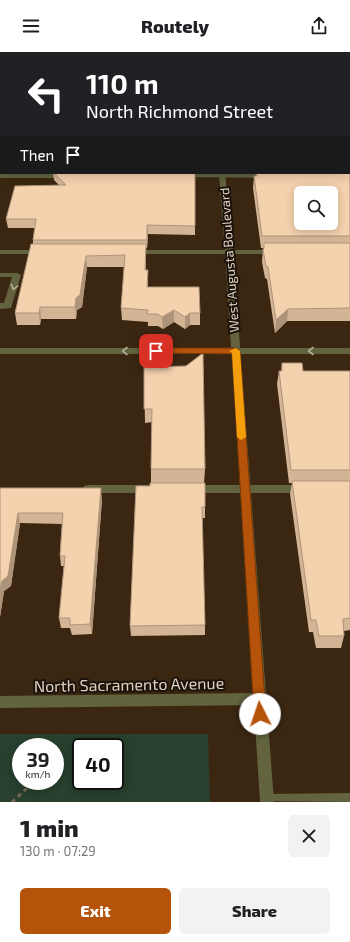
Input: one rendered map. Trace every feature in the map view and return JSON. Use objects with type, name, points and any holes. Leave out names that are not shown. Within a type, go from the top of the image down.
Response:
[{"type":"street","points":[[173,176],[222,174],[278,176]]},
{"type":"street","name":"West Augusta Boulevard","points":[[222,174],[229,252],[267,801]]},
{"type":"street","points":[[0,175],[71,176]]},
{"type":"street","points":[[0,252],[48,252]]},
{"type":"street","points":[[127,252],[287,252]]},
{"type":"street","points":[[0,275],[17,275],[8,306],[0,306]]},
{"type":"street","points":[[0,351],[350,351]]},
{"type":"street","points":[[182,489],[312,488]]},
{"type":"street","points":[[79,489],[158,489]]},
{"type":"street","name":"North Sacramento Avenue","points":[[0,702],[259,699]]},
{"type":"street","points":[[267,801],[350,800]]},
{"type":"path","points":[[12,802],[25,790]]},
{"type":"green space","points":[[0,734],[208,734],[210,802],[0,802]]},
{"type":"building","points":[[55,174],[195,174],[195,226],[147,225],[147,240],[33,240],[36,219],[6,219],[15,186],[66,185]]},
{"type":"building","points":[[257,174],[350,174],[350,236],[262,236],[254,176],[257,176]]},
{"type":"building","points":[[264,243],[350,243],[350,308],[288,309],[276,320],[268,267],[266,266],[263,249]]},
{"type":"building","points":[[31,244],[146,244],[145,270],[148,270],[147,287],[199,287],[200,313],[190,313],[185,317],[174,310],[162,317],[158,314],[147,314],[148,310],[121,308],[125,255],[86,256],[80,295],[76,298],[75,307],[40,307],[39,313],[15,313]]},
{"type":"building","points":[[203,353],[205,469],[151,469],[152,409],[144,409],[144,367],[186,366]]},
{"type":"building","points":[[282,363],[302,363],[303,371],[350,371],[350,470],[291,470],[279,371],[282,371]]},
{"type":"building","points":[[292,481],[350,481],[350,618],[343,619],[344,636],[319,636],[316,620],[311,620]]},
{"type":"building","points":[[150,483],[205,483],[205,507],[202,507],[205,625],[130,626],[136,486],[150,486]]},
{"type":"building","points":[[0,488],[101,488],[90,624],[70,625],[70,618],[59,618],[65,556],[60,556],[63,513],[18,513],[8,576],[2,581],[0,590]]},
{"type":"slow traffic","points":[[233,351],[236,351],[241,437]]},
{"type":"route","points":[[156,351],[236,351],[260,714]]}]
